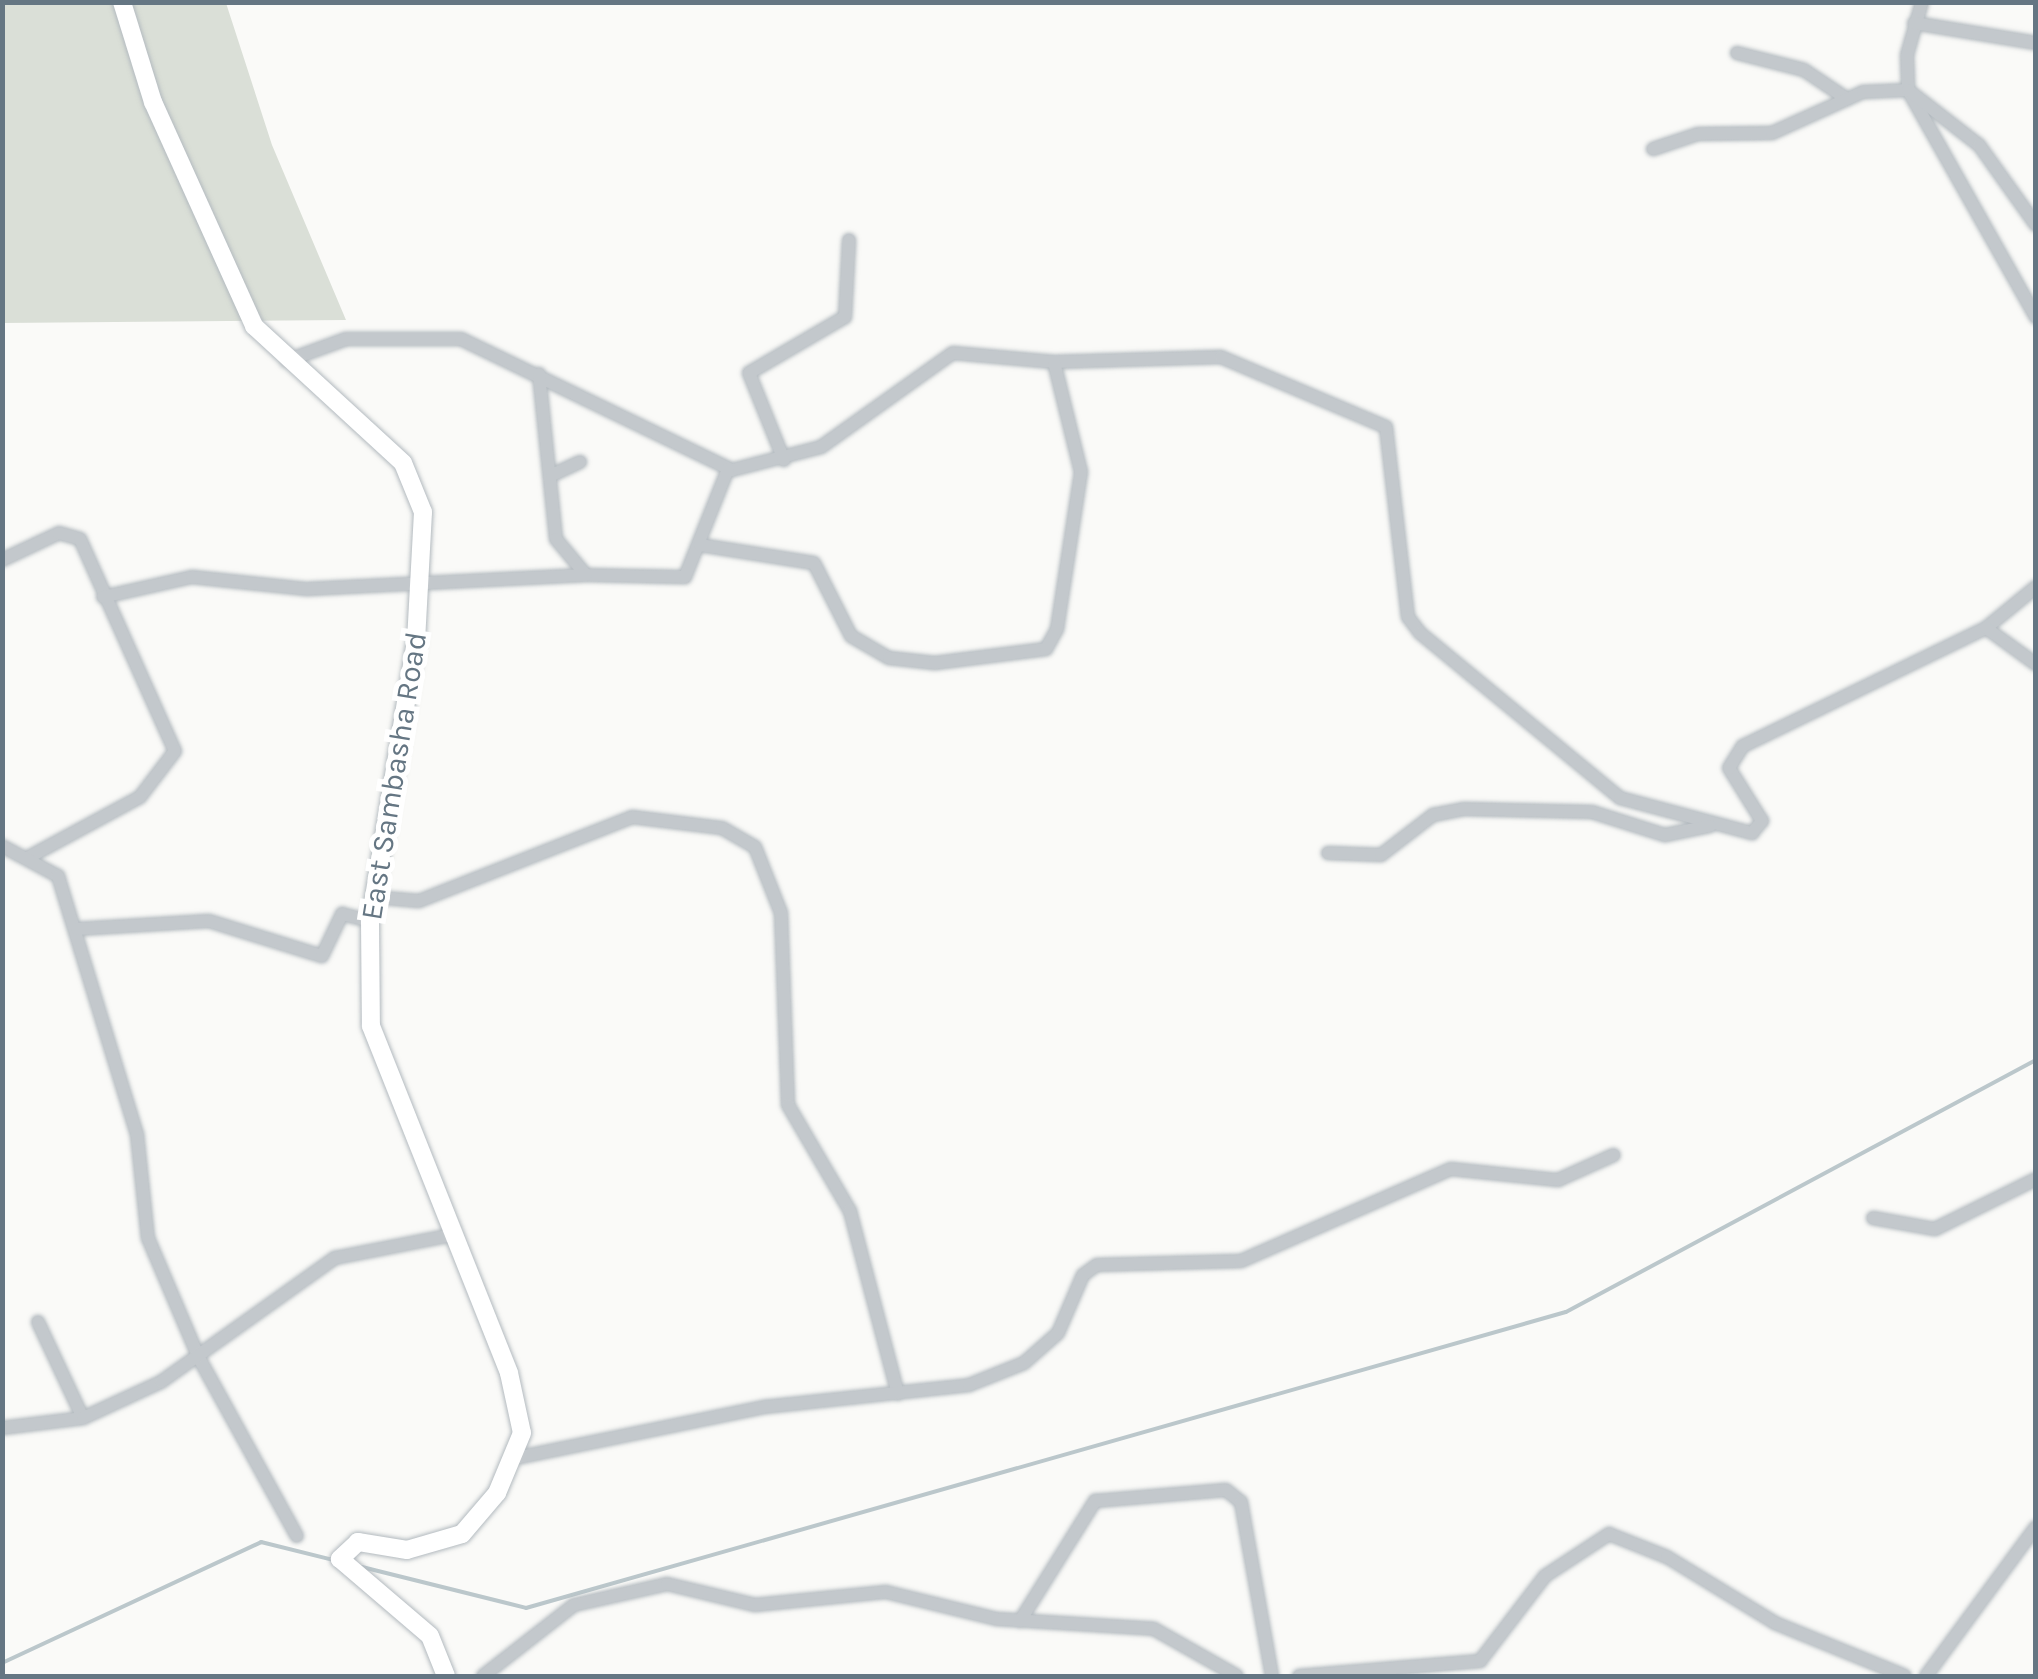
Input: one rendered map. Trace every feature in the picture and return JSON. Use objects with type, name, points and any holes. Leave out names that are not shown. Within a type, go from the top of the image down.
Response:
[{"type":"street","name":"East Sambasha Road","points":[[122,2],[218,251],[254,326],[284,362],[403,463],[423,512],[420,579],[370,921],[379,1064],[518,1396],[516,1458]]},
{"type":"street","points":[[1922,2],[1914,23],[1908,90],[2036,317]]},
{"type":"street","points":[[1914,23],[2036,43]]},
{"type":"street","points":[[1737,53],[1804,70],[1847,99]]},
{"type":"street","points":[[1653,149],[1698,134],[1772,133],[1847,99],[1908,90],[1979,145],[2036,225]]},
{"type":"street","points":[[784,460],[749,373],[845,317],[849,240]]},
{"type":"street","points":[[284,362],[346,339],[426,334],[474,344],[728,469],[784,460],[872,416],[953,353],[1054,362],[1221,357],[1379,420],[1412,626],[1603,787],[1712,826]]},
{"type":"street","points":[[700,545],[814,563],[851,636],[888,658],[1033,656],[1057,629],[1081,472],[1054,362]]},
{"type":"street","points":[[538,374],[559,548],[586,575]]},
{"type":"street","points":[[552,475],[580,462]]},
{"type":"street","points":[[103,597],[192,578],[307,589],[420,579],[586,575],[674,581],[688,573],[728,469]]},
{"type":"street","points":[[2,560],[71,533],[88,550],[103,597],[175,756],[140,797],[27,858]]},
{"type":"street","points":[[1328,853],[1389,852],[1433,815],[1463,808],[1592,812],[1665,835],[1712,826],[1763,827],[1728,768],[1760,733],[1986,628],[2036,587]]},
{"type":"street","points":[[1986,628],[2036,664]]},
{"type":"street","points":[[373,896],[419,901],[632,816],[722,828],[755,846],[780,913],[787,1101],[850,1212],[898,1394]]},
{"type":"street","points":[[2,846],[58,876],[137,1134],[148,1238],[199,1358],[297,1536]]},
{"type":"street","points":[[77,929],[209,921],[322,956],[342,914],[370,921]]},
{"type":"street","points":[[446,1676],[430,1636],[352,1570],[344,1550],[453,1539],[476,1522],[516,1458],[764,1407],[969,1385],[1024,1363],[1064,1324],[1082,1274],[1097,1265],[1241,1262],[1450,1169],[1558,1180],[1614,1155]]},
{"type":"street","points":[[1873,1218],[1935,1229],[2036,1179]]},
{"type":"street","points":[[2,1428],[83,1418],[199,1358],[335,1258],[452,1235]]},
{"type":"street","points":[[38,1322],[83,1418]]},
{"type":"street","points":[[1020,1622],[1090,1504],[1147,1491],[1226,1490],[1241,1502],[1272,1676]]},
{"type":"street","points":[[1926,1676],[2036,1527]]},
{"type":"street","points":[[1299,1676],[1480,1661],[1544,1576],[1609,1534],[1789,1629],[1905,1676]]},
{"type":"street","points":[[483,1676],[516,1659],[560,1612],[640,1584],[703,1587],[765,1606],[886,1592],[1020,1622],[1154,1629],[1237,1676]]},
{"type":"shaded area","points":[[2,3],[226,3],[272,145],[346,320],[3,323]]},
{"type":"waterway","points":[[362,1567],[526,1608],[1566,1312],[2036,1060]]},
{"type":"waterway","points":[[2,1663],[261,1542],[333,1560]]}]
